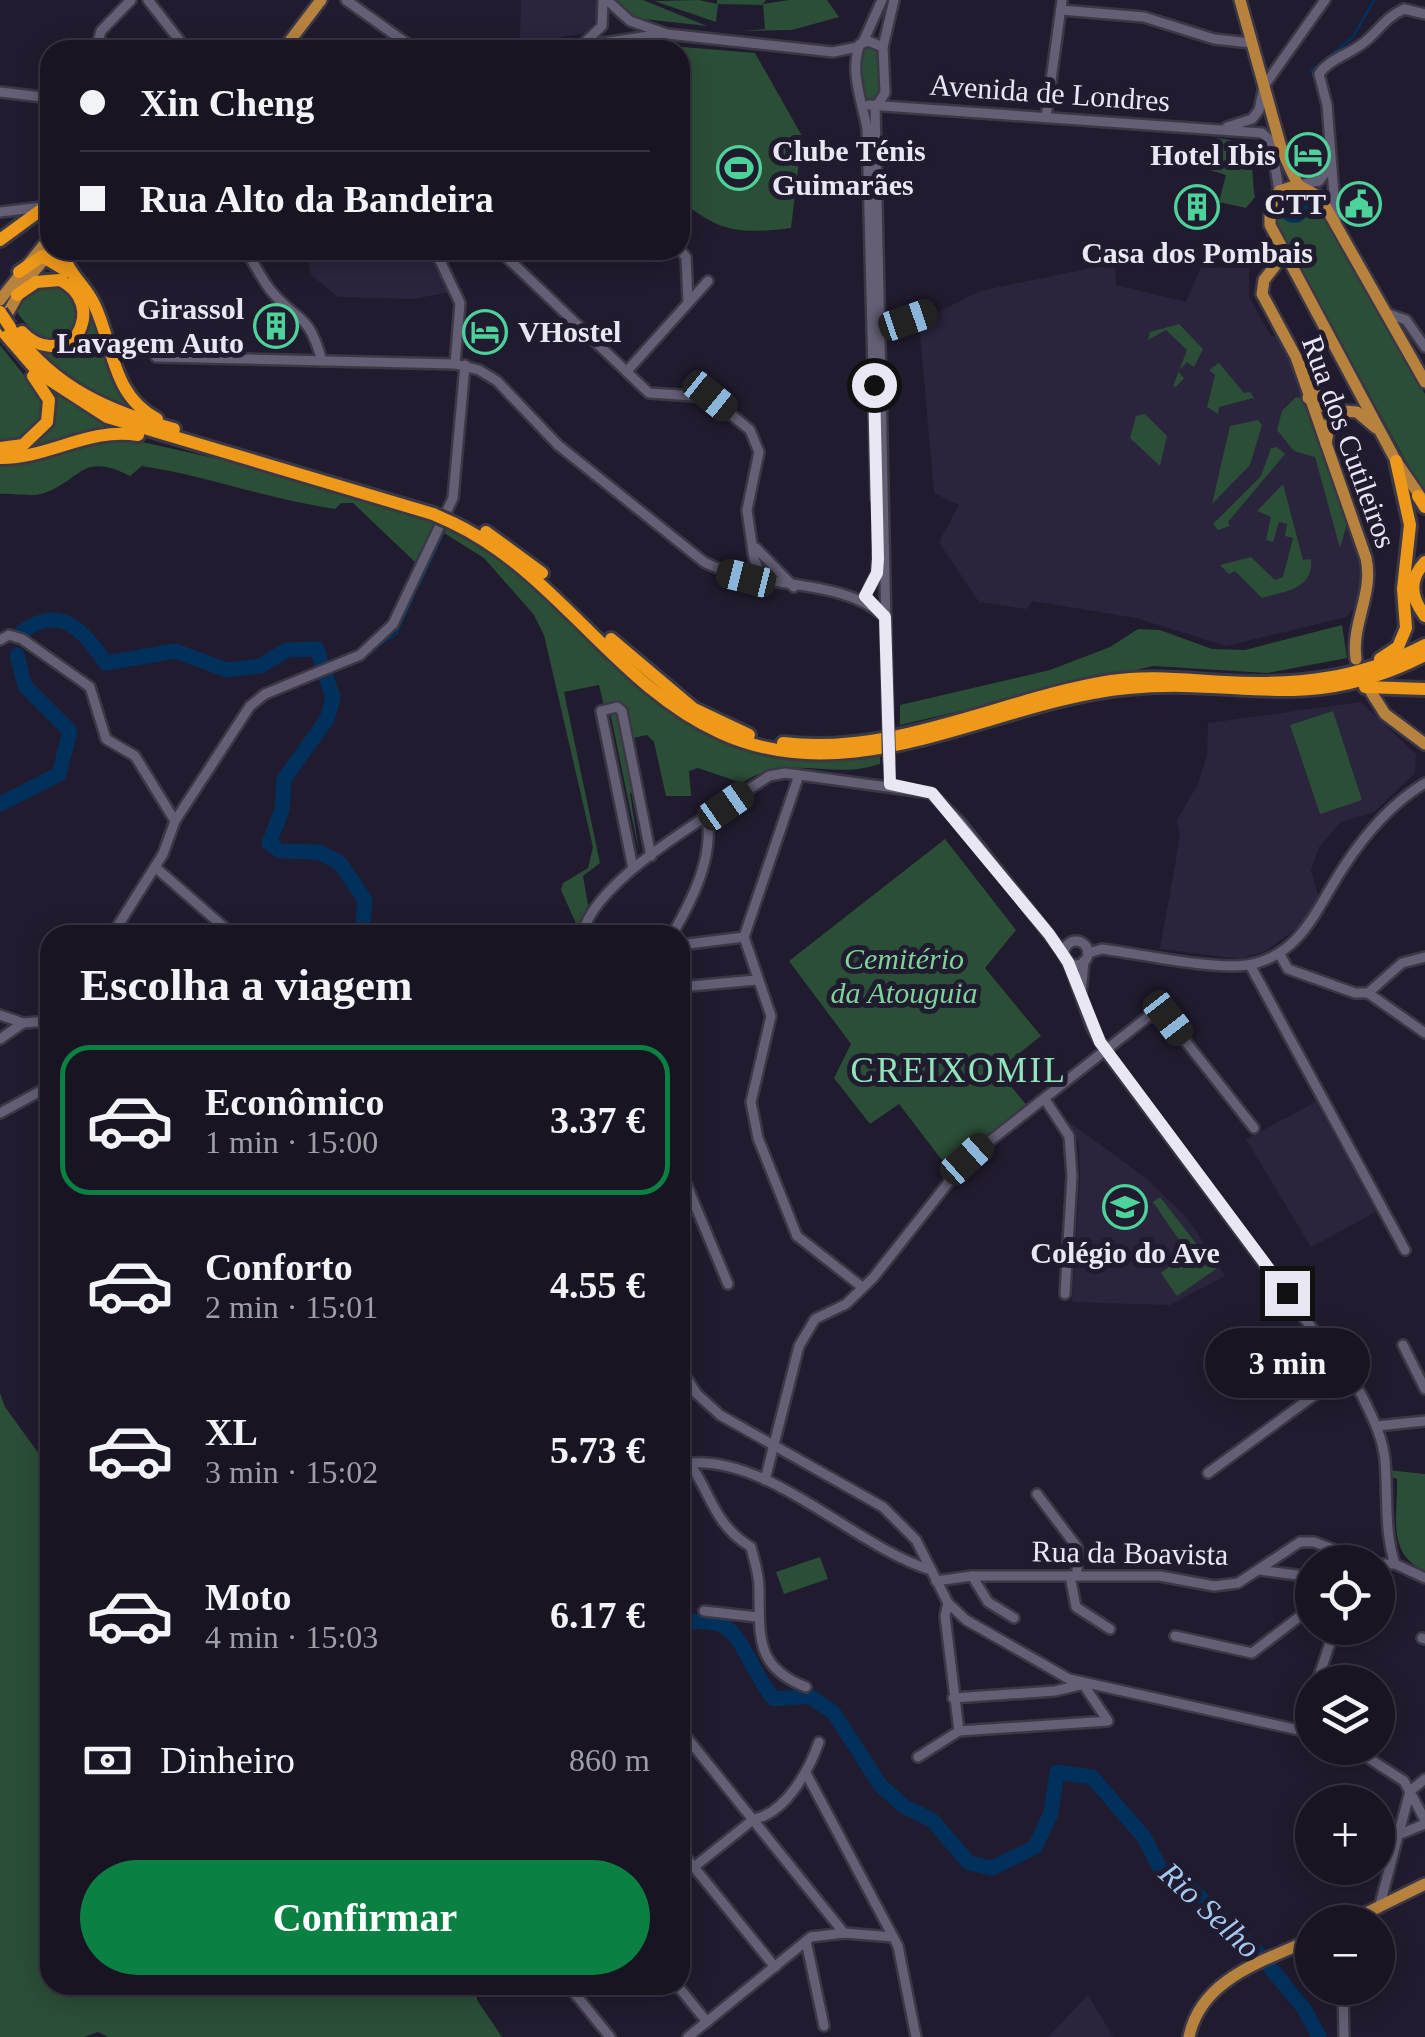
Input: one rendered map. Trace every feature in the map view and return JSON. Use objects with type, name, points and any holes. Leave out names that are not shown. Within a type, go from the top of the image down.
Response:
[{"type":"highway","points":[[0,240],[40,212]]},
{"type":"highway","points":[[19,272],[40,256]]},
{"type":"highway","points":[[56,260],[77,280]]},
{"type":"highway","points":[[64,260],[92,300],[107,348],[130,398],[138,408],[181,436]]},
{"type":"highway","points":[[4,328],[35,343],[62,345],[77,335],[84,316],[77,294],[60,280],[36,282],[17,295]]},
{"type":"highway","points":[[0,312],[4,328],[61,392],[95,412],[455,520],[528,561],[658,682],[694,710],[736,730],[782,743],[824,746],[870,740],[1126,679],[1336,682],[1379,676],[1425,655]]},
{"type":"highway","points":[[1,455],[30,442],[50,414],[46,394],[21,364],[22,350]]},
{"type":"highway","points":[[1,455],[24,458],[110,433],[181,436]]},
{"type":"highway","points":[[1336,682],[1386,656],[1404,635],[1403,589],[1410,525],[1396,461]]},
{"type":"highway","points":[[1425,562],[1413,580],[1412,592],[1425,616]]},
{"type":"highway","points":[[1336,682],[1425,645]]},
{"type":"highway","points":[[1336,682],[1425,688]]},
{"type":"main road","points":[[291,40],[321,0]]},
{"type":"main road","points":[[1240,0],[1289,172],[1298,185],[1315,192],[1336,224],[1425,382]]},
{"type":"main road","points":[[1298,185],[1279,191],[1269,219],[1396,461],[1423,502]]},
{"type":"main road","points":[[0,300],[40,248]]},
{"type":"main road","name":"Rua dos Cutileiros","points":[[1285,253],[1264,280],[1262,294],[1296,357],[1369,574],[1354,638],[1356,659]]},
{"type":"main road","points":[[4,328],[17,295],[44,260]]},
{"type":"main road","points":[[1296,357],[1325,406]]},
{"type":"main road","points":[[1308,398],[1368,418],[1385,439]]},
{"type":"main road","points":[[1326,446],[1330,420],[1344,411]]},
{"type":"main road","points":[[1370,692],[1385,714],[1425,735]]},
{"type":"main road","points":[[1411,730],[1425,744]]},
{"type":"main road","points":[[1385,1905],[1425,1884]]},
{"type":"main road","points":[[1189,2037],[1209,1994],[1244,1971],[1295,1947]]},
{"type":"street","points":[[98,40],[101,30],[132,0]]},
{"type":"street","points":[[148,0],[179,40]]},
{"type":"street","points":[[346,0],[402,40]]},
{"type":"street","points":[[605,0],[630,21],[667,34],[833,52],[857,64]]},
{"type":"street","points":[[587,40],[602,26],[605,0]]},
{"type":"street","points":[[870,604],[869,587],[878,559],[867,128],[859,98],[857,64],[861,44],[882,0]]},
{"type":"street","points":[[890,784],[874,127],[876,105],[885,93],[883,47],[894,0]]},
{"type":"street","points":[[1220,129],[1252,119],[1259,110],[1264,86],[1325,0]]},
{"type":"street","points":[[1336,224],[1327,105],[1320,74],[1328,64],[1369,39],[1386,17],[1404,4],[1425,14]]},
{"type":"street","points":[[1046,117],[1062,5],[1144,17],[1214,39],[1251,44]]},
{"type":"street","points":[[624,40],[667,34]]},
{"type":"street","points":[[833,52],[874,40],[883,47]]},
{"type":"street","points":[[0,92],[40,97]]},
{"type":"street","name":"Avenida de Londres","points":[[859,98],[891,107],[1262,132],[1271,141],[1279,191]]},
{"type":"street","points":[[874,127],[879,109],[891,107]]},
{"type":"street","points":[[1298,185],[1318,181],[1329,168]]},
{"type":"street","points":[[0,212],[40,208]]},
{"type":"street","points":[[252,260],[272,292],[299,313],[314,334],[322,361]]},
{"type":"street","points":[[118,925],[155,867],[175,820],[250,706],[364,652],[393,624],[454,498],[460,303],[440,260]]},
{"type":"street","points":[[510,260],[649,393],[710,396],[750,430],[759,452],[747,510],[766,583]]},
{"type":"street","points":[[686,260],[688,301]]},
{"type":"street","points":[[627,371],[708,281]]},
{"type":"street","points":[[878,330],[930,312]]},
{"type":"street","points":[[1386,313],[1406,320],[1425,346]]},
{"type":"street","points":[[156,357],[460,365],[497,381],[558,446],[704,562],[726,574],[766,583],[853,595],[885,617]]},
{"type":"street","points":[[754,546],[766,563],[794,587]]},
{"type":"street","points":[[766,563],[766,583]]},
{"type":"street","points":[[853,595],[878,585],[885,595]]},
{"type":"street","points":[[870,604],[885,595]]},
{"type":"street","points":[[0,640],[10,635],[22,639],[90,687],[106,739],[135,756],[175,820]]},
{"type":"street","points":[[633,868],[600,711],[616,707],[622,712],[651,856]]},
{"type":"street","points":[[800,774],[744,937],[771,1016],[752,1102],[758,1138],[780,1204],[797,1236],[862,1288]]},
{"type":"street","points":[[586,925],[594,907],[633,868],[768,776],[800,774],[932,793],[1049,934],[1066,958],[1106,1052],[1346,1372],[1377,1426],[1385,1457],[1390,1548],[1396,1564],[1425,1578]]},
{"type":"street","points":[[1066,958],[1086,957],[1102,949],[1250,965],[1279,953],[1310,927],[1370,829],[1425,783]]},
{"type":"street","points":[[678,925],[694,896],[709,832],[707,818]]},
{"type":"street","points":[[155,867],[221,925]]},
{"type":"street","points":[[1049,934],[1084,944],[1082,997]]},
{"type":"street","points":[[690,944],[744,937]]},
{"type":"street","points":[[1066,958],[1066,946],[1074,941]]},
{"type":"street","points":[[1279,953],[1288,970],[1354,993],[1368,993],[1425,1033]]},
{"type":"street","points":[[1368,993],[1402,963],[1425,958]]},
{"type":"street","points":[[1250,965],[1405,1250]]},
{"type":"street","points":[[690,986],[756,980]]},
{"type":"street","points":[[0,1016],[23,1023],[40,1021]]},
{"type":"street","points":[[765,1480],[777,1447],[799,1346],[815,1319],[846,1304],[862,1288],[967,1159],[1046,1102],[1149,1016],[1168,1018],[1254,1128]]},
{"type":"street","points":[[0,1039],[23,1023]]},
{"type":"street","points":[[0,1113],[40,1091]]},
{"type":"street","points":[[1046,1102],[1068,1136],[1072,1176],[1065,1294]]},
{"type":"street","points":[[690,1193],[728,1284]]},
{"type":"street","points":[[1403,1345],[1425,1389]]},
{"type":"street","points":[[1208,1473],[1346,1372]]},
{"type":"street","points":[[690,1383],[720,1415],[883,1507],[916,1540],[948,1603],[966,1620],[1083,1684],[1295,1729]]},
{"type":"street","points":[[1377,1426],[1425,1421]]},
{"type":"street","points":[[690,1463],[725,1466],[765,1480],[889,1554],[934,1576]]},
{"type":"street","points":[[690,1463],[716,1517],[732,1536],[751,1548],[760,1584],[759,1643],[782,1678],[806,1687]]},
{"type":"street","points":[[1037,1494],[1076,1547],[1076,1608],[1110,1629]]},
{"type":"street","name":"Rua da Boavista","points":[[934,1576],[1160,1576],[1214,1586],[1238,1583],[1295,1545]]},
{"type":"street","name":"Rua da Boavista","points":[[1296,1545],[1322,1545]]},
{"type":"street","points":[[1259,1570],[1295,1575]]},
{"type":"street","points":[[972,1576],[988,1602],[1014,1618]]},
{"type":"street","points":[[948,1603],[959,1731]]},
{"type":"street","points":[[704,1611],[757,1617]]},
{"type":"street","points":[[1175,1636],[1252,1653],[1295,1620]]},
{"type":"street","points":[[954,1698],[1055,1691],[1083,1684]]},
{"type":"street","points":[[918,1758],[959,1731],[1108,1721],[1083,1684]]},
{"type":"street","points":[[690,1741],[844,1933]]},
{"type":"street","points":[[694,1867],[754,1819],[764,1817],[808,1775],[818,1742]]},
{"type":"street","points":[[1381,1765],[1410,1791],[1425,1822],[1398,1835]]},
{"type":"street","points":[[808,1775],[898,1946],[916,2037]]},
{"type":"street","points":[[1380,1905],[1410,1791],[1425,1779]]},
{"type":"street","points":[[690,1862],[775,1967]]},
{"type":"street","points":[[688,2037],[806,1941],[844,1933],[893,1937]]},
{"type":"street","points":[[806,1941],[824,2026]]},
{"type":"street","points":[[576,1995],[610,2037]]},
{"type":"street","points":[[685,1995],[706,2022]]},
{"type":"street","points":[[1343,2005],[1344,2037]]},
{"type":"shaded area","points":[[521,0],[597,0],[599,15],[586,33],[520,40]]},
{"type":"shaded area","points":[[308,260],[437,260],[451,292],[413,299],[338,297],[310,274]]},
{"type":"shaded area","points":[[1115,263],[1116,285],[1186,302],[1201,267],[1249,268],[1249,297],[1271,336],[1278,336],[1295,373],[1362,562],[1360,599],[1347,617],[1226,646],[1136,618],[1032,601],[1027,609],[979,602],[939,542],[959,505],[934,493],[919,322],[980,291]]},
{"type":"shaded area","points":[[1361,702],[1416,754],[1415,773],[1374,812],[1341,822],[1319,847],[1311,870],[1319,898],[1305,922],[1266,951],[1240,959],[1160,949],[1180,836],[1177,820],[1198,784],[1207,756],[1208,723]]},
{"type":"shaded area","points":[[1316,1102],[1376,1212],[1311,1247],[1246,1139]]},
{"type":"shaded area","name":"Colégio do Ave","points":[[1069,1122],[1147,1179],[1188,1219],[1225,1276],[1170,1305],[1072,1302],[1080,1177],[1079,1145]]},
{"type":"shaded area","points":[[1088,1995],[1113,2037],[1048,2037]]},
{"type":"green space","points":[[614,0],[643,0],[707,26],[635,18]]},
{"type":"green space","points":[[699,0],[717,4],[717,0],[766,0],[762,5],[718,4],[716,22],[654,1]]},
{"type":"green space","points":[[827,0],[839,17],[792,30],[743,31],[765,29],[763,4]]},
{"type":"green space","points":[[865,44],[880,46],[883,94],[872,103],[861,97],[859,51]]},
{"type":"green space","name":"Clube Ténis Guimarães","points":[[690,48],[755,53],[802,136],[791,228],[731,229],[690,207]]},
{"type":"green space","points":[[1217,138],[1240,144],[1250,156],[1255,197],[1246,208],[1219,202],[1226,175],[1210,170]]},
{"type":"green space","points":[[1299,191],[1311,195],[1320,206],[1425,394],[1425,496],[1276,224],[1280,200]]},
{"type":"green space","points":[[57,285],[68,290],[79,306],[69,334],[52,341],[32,330],[14,307],[36,287]]},
{"type":"green space","points":[[87,302],[108,365],[136,413],[90,391],[36,350],[69,347]]},
{"type":"green space","points":[[1179,324],[1203,349],[1194,367],[1187,362],[1179,370],[1187,350],[1166,330],[1148,340],[1150,332]]},
{"type":"green space","points":[[0,345],[43,399],[42,421],[24,439],[0,442]]},
{"type":"green space","points":[[1219,363],[1244,393],[1250,392],[1256,401],[1253,398],[1219,407],[1218,414],[1207,407],[1215,375],[1209,370]]},
{"type":"green space","points":[[1179,372],[1184,378],[1176,387],[1173,386]]},
{"type":"green space","points":[[51,392],[120,428],[22,451],[38,441],[49,427],[53,411]]},
{"type":"green space","points":[[1296,397],[1302,399],[1347,524],[1340,548],[1315,457],[1294,451],[1277,430],[1282,411]]},
{"type":"green space","points":[[1145,414],[1167,436],[1160,466],[1130,438],[1136,416]]},
{"type":"green space","points":[[1258,420],[1262,425],[1250,465],[1212,504],[1230,426]]},
{"type":"green space","points":[[120,437],[258,468],[439,522],[415,562],[353,503],[341,503],[335,509],[311,505],[142,466],[130,476],[100,466],[90,467],[41,494],[0,494],[0,461],[29,461]]},
{"type":"green space","points":[[1277,447],[1285,454],[1228,522],[1230,526],[1218,530],[1213,524],[1261,476],[1271,448]]},
{"type":"green space","points":[[1283,484],[1303,560],[1311,559],[1311,569],[1297,587],[1262,598],[1235,571],[1229,574],[1220,565],[1251,557],[1275,580],[1283,577],[1293,538],[1285,536],[1287,524],[1279,522],[1273,542],[1266,540],[1271,517],[1257,511]]},
{"type":"green space","points":[[447,526],[502,562],[645,687],[694,721],[747,746],[809,758],[880,753],[880,764],[844,770],[776,769],[742,783],[698,768],[689,771],[691,796],[666,796],[654,742],[647,735],[633,738],[627,709],[620,703],[604,706],[599,685],[564,692],[600,863],[583,876],[588,905],[577,925],[561,890],[563,883],[588,868],[593,847],[544,635],[534,615],[484,558],[444,533]]},
{"type":"green space","points":[[1342,625],[1347,658],[1267,673],[1153,666],[900,725],[900,705],[1050,670],[1110,647],[1138,629],[1160,630],[1212,649],[1245,650]]},
{"type":"green space","points":[[1333,711],[1362,800],[1320,814],[1290,725]]},
{"type":"green space","points":[[610,712],[620,714],[635,792],[630,793],[639,852]]},
{"type":"green space","name":"Cemitério da Atouguia","points":[[945,839],[1016,930],[985,968],[1041,1036],[998,1070],[1028,1107],[948,1168],[899,1104],[870,1124],[834,1078],[851,1044],[789,961]]},
{"type":"green space","points":[[1160,1197],[1216,1269],[1177,1296],[1161,1273],[1188,1253],[1153,1202]]},
{"type":"green space","points":[[0,1393],[5,1407],[40,1455],[40,1995],[477,1995],[502,2037],[108,2037],[98,2032],[84,2037],[0,2037]]},
{"type":"green space","points":[[1388,1470],[1425,1474],[1425,1572],[1404,1555],[1399,1544],[1397,1479],[1389,1476]]},
{"type":"green space","points":[[820,1557],[828,1579],[784,1594],[776,1572]]},
{"type":"water","points":[[1294,193],[1305,197],[1309,208],[1305,219],[1294,223],[1283,219],[1279,208],[1283,197]]},
{"type":"waterway","points":[[1311,71],[1353,37],[1374,0]]},
{"type":"waterway","points":[[420,584],[446,527]]},
{"type":"waterway","points":[[370,651],[396,634],[414,596]]},
{"type":"waterway","name":"Rio Selho","points":[[22,632],[48,620],[60,621],[80,631],[106,663],[175,651],[227,670],[260,666],[287,650],[317,649],[333,698],[327,719],[284,779],[282,810],[269,843],[280,851],[319,852],[340,863],[365,900],[363,925]]},
{"type":"waterway","name":"Rio Selho","points":[[0,804],[59,774],[70,731],[25,686],[17,655]]},
{"type":"waterway","name":"Rio Selho","points":[[690,1622],[712,1622],[729,1630],[774,1699],[809,1696],[833,1712],[881,1786],[905,1807],[932,1820],[969,1863],[992,1868],[1035,1847],[1051,1813],[1057,1772],[1092,1777],[1144,1837],[1163,1874],[1192,1890],[1260,1955],[1305,2010],[1319,2037]]},
{"type":"place","name":"Hotel Ibis","points":[[1308,155]]},
{"type":"place","name":"Clube Ténis Guimarães","points":[[739,168]]},
{"type":"place","name":"CTT","points":[[1359,204]]},
{"type":"place","name":"Casa dos Pombais","points":[[1197,207]]},
{"type":"place","name":"Girassol Lavagem Auto","points":[[276,326]]},
{"type":"place","name":"VHostel","points":[[485,332]]},
{"type":"place","name":"Colégio do Ave","points":[[1125,1207]]},
{"type":"district","name":"CREIXOMIL","points":[[959,1070]]},
{"type":"route","points":[[874,385],[878,559],[877,573],[865,596],[885,617],[890,784],[932,793],[961,823],[1049,934],[1068,962],[1100,1042],[1287,1293]]}]
